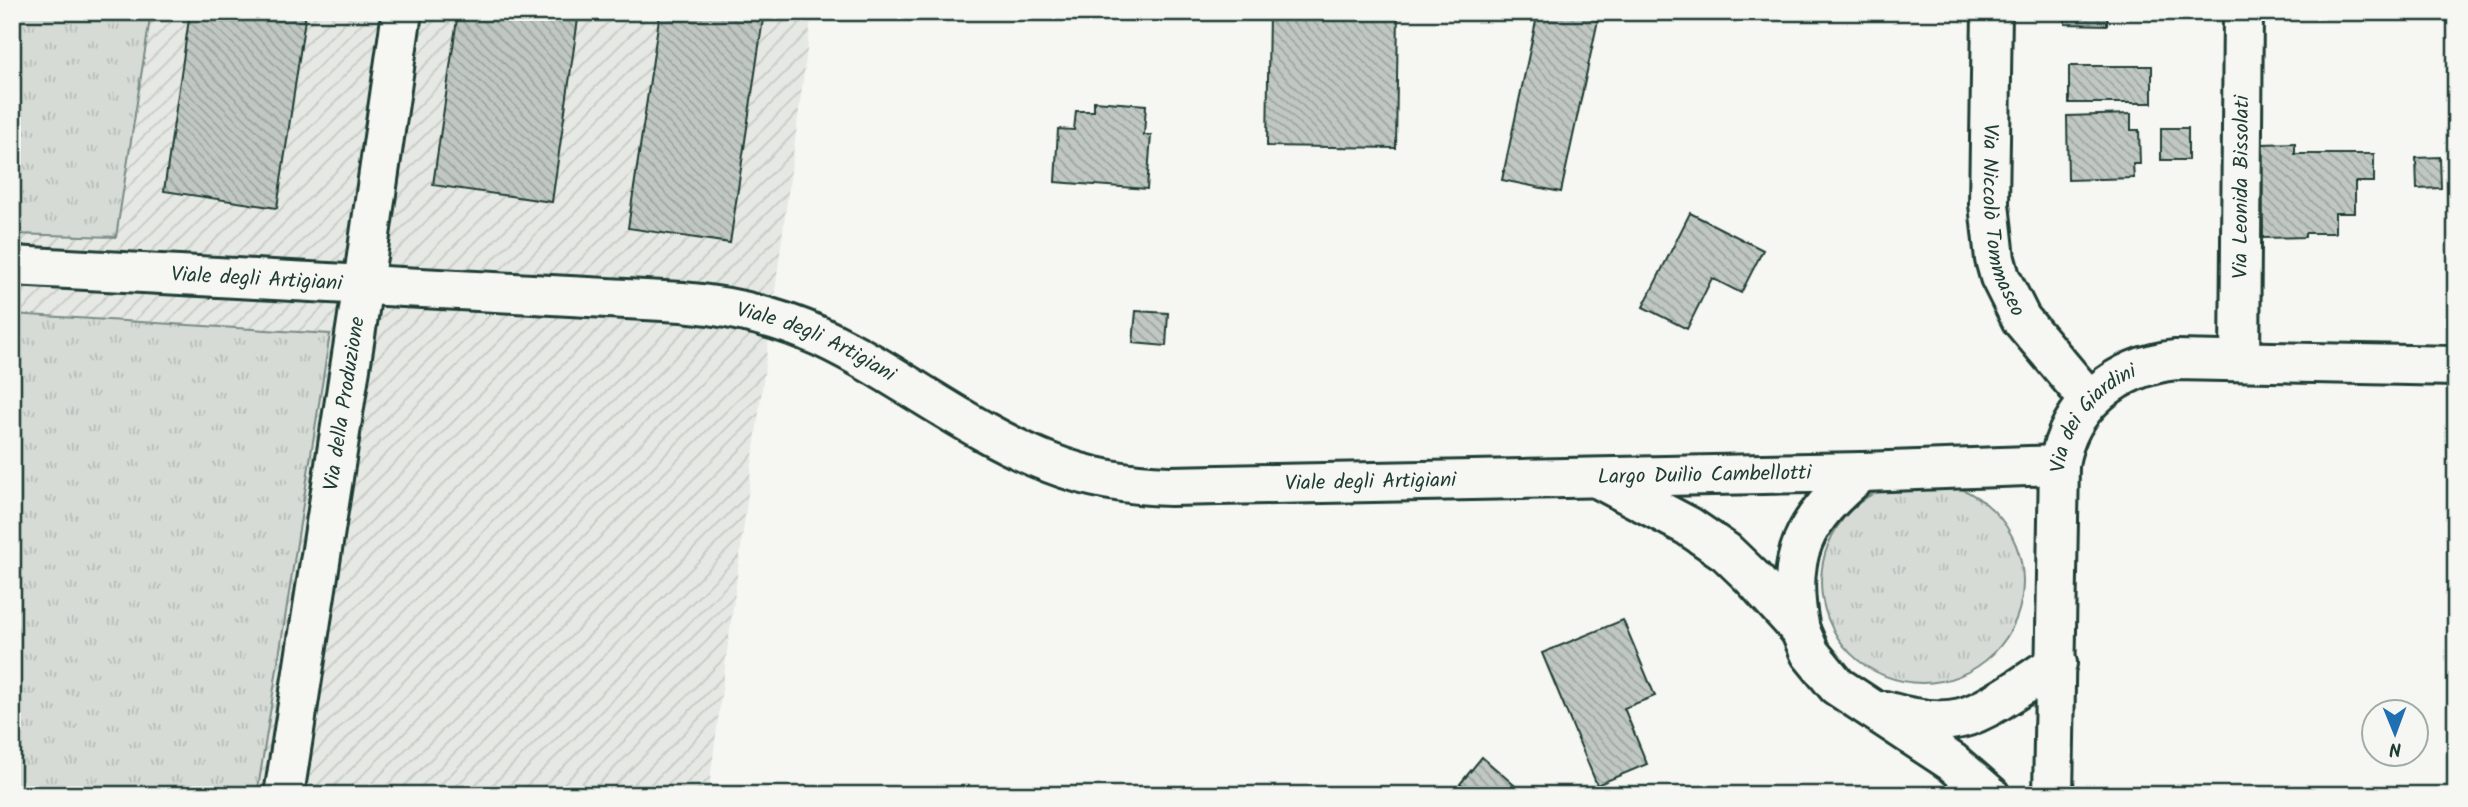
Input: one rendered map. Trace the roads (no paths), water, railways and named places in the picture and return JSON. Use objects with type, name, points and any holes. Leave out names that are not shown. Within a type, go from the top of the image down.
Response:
[{"type":"street","name":"Via della Produzione","points":[[284,795],[402,12]]},
{"type":"street","name":"Via Niccolò Tommaseo","points":[[1992,12],[1989,204],[1998,268],[2021,319],[2089,400]]},
{"type":"street","name":"Via Leonida Bissolati","points":[[2240,360],[2243,12]]},
{"type":"street","name":"Viale degli Artigiani","points":[[12,266],[682,302],[738,310],[787,323],[822,338],[1002,441],[1036,457],[1070,470],[1128,483],[1170,486],[1595,477]]},
{"type":"street","name":"Via dei Giardini","points":[[2053,795],[2060,466],[2062,449],[2089,400],[2115,379],[2149,364],[2186,359],[2456,366]]},
{"type":"street","name":"Largo Duilio Cambellotti","points":[[1595,477],[2060,466]]},
{"type":"street","name":"Largo Duilio Cambellotti","points":[[1861,472],[1829,502],[1802,540],[1793,585],[1800,630],[1810,653],[1837,686],[1952,762],[1990,795]]},
{"type":"street","name":"Largo Duilio Cambellotti","points":[[1595,477],[1688,526],[1713,543],[1746,570],[1800,630]]},
{"type":"street","name":"Largo Duilio Cambellotti","points":[[1854,699],[1875,708],[1919,719],[1964,717],[1986,707],[2057,663]]}]
